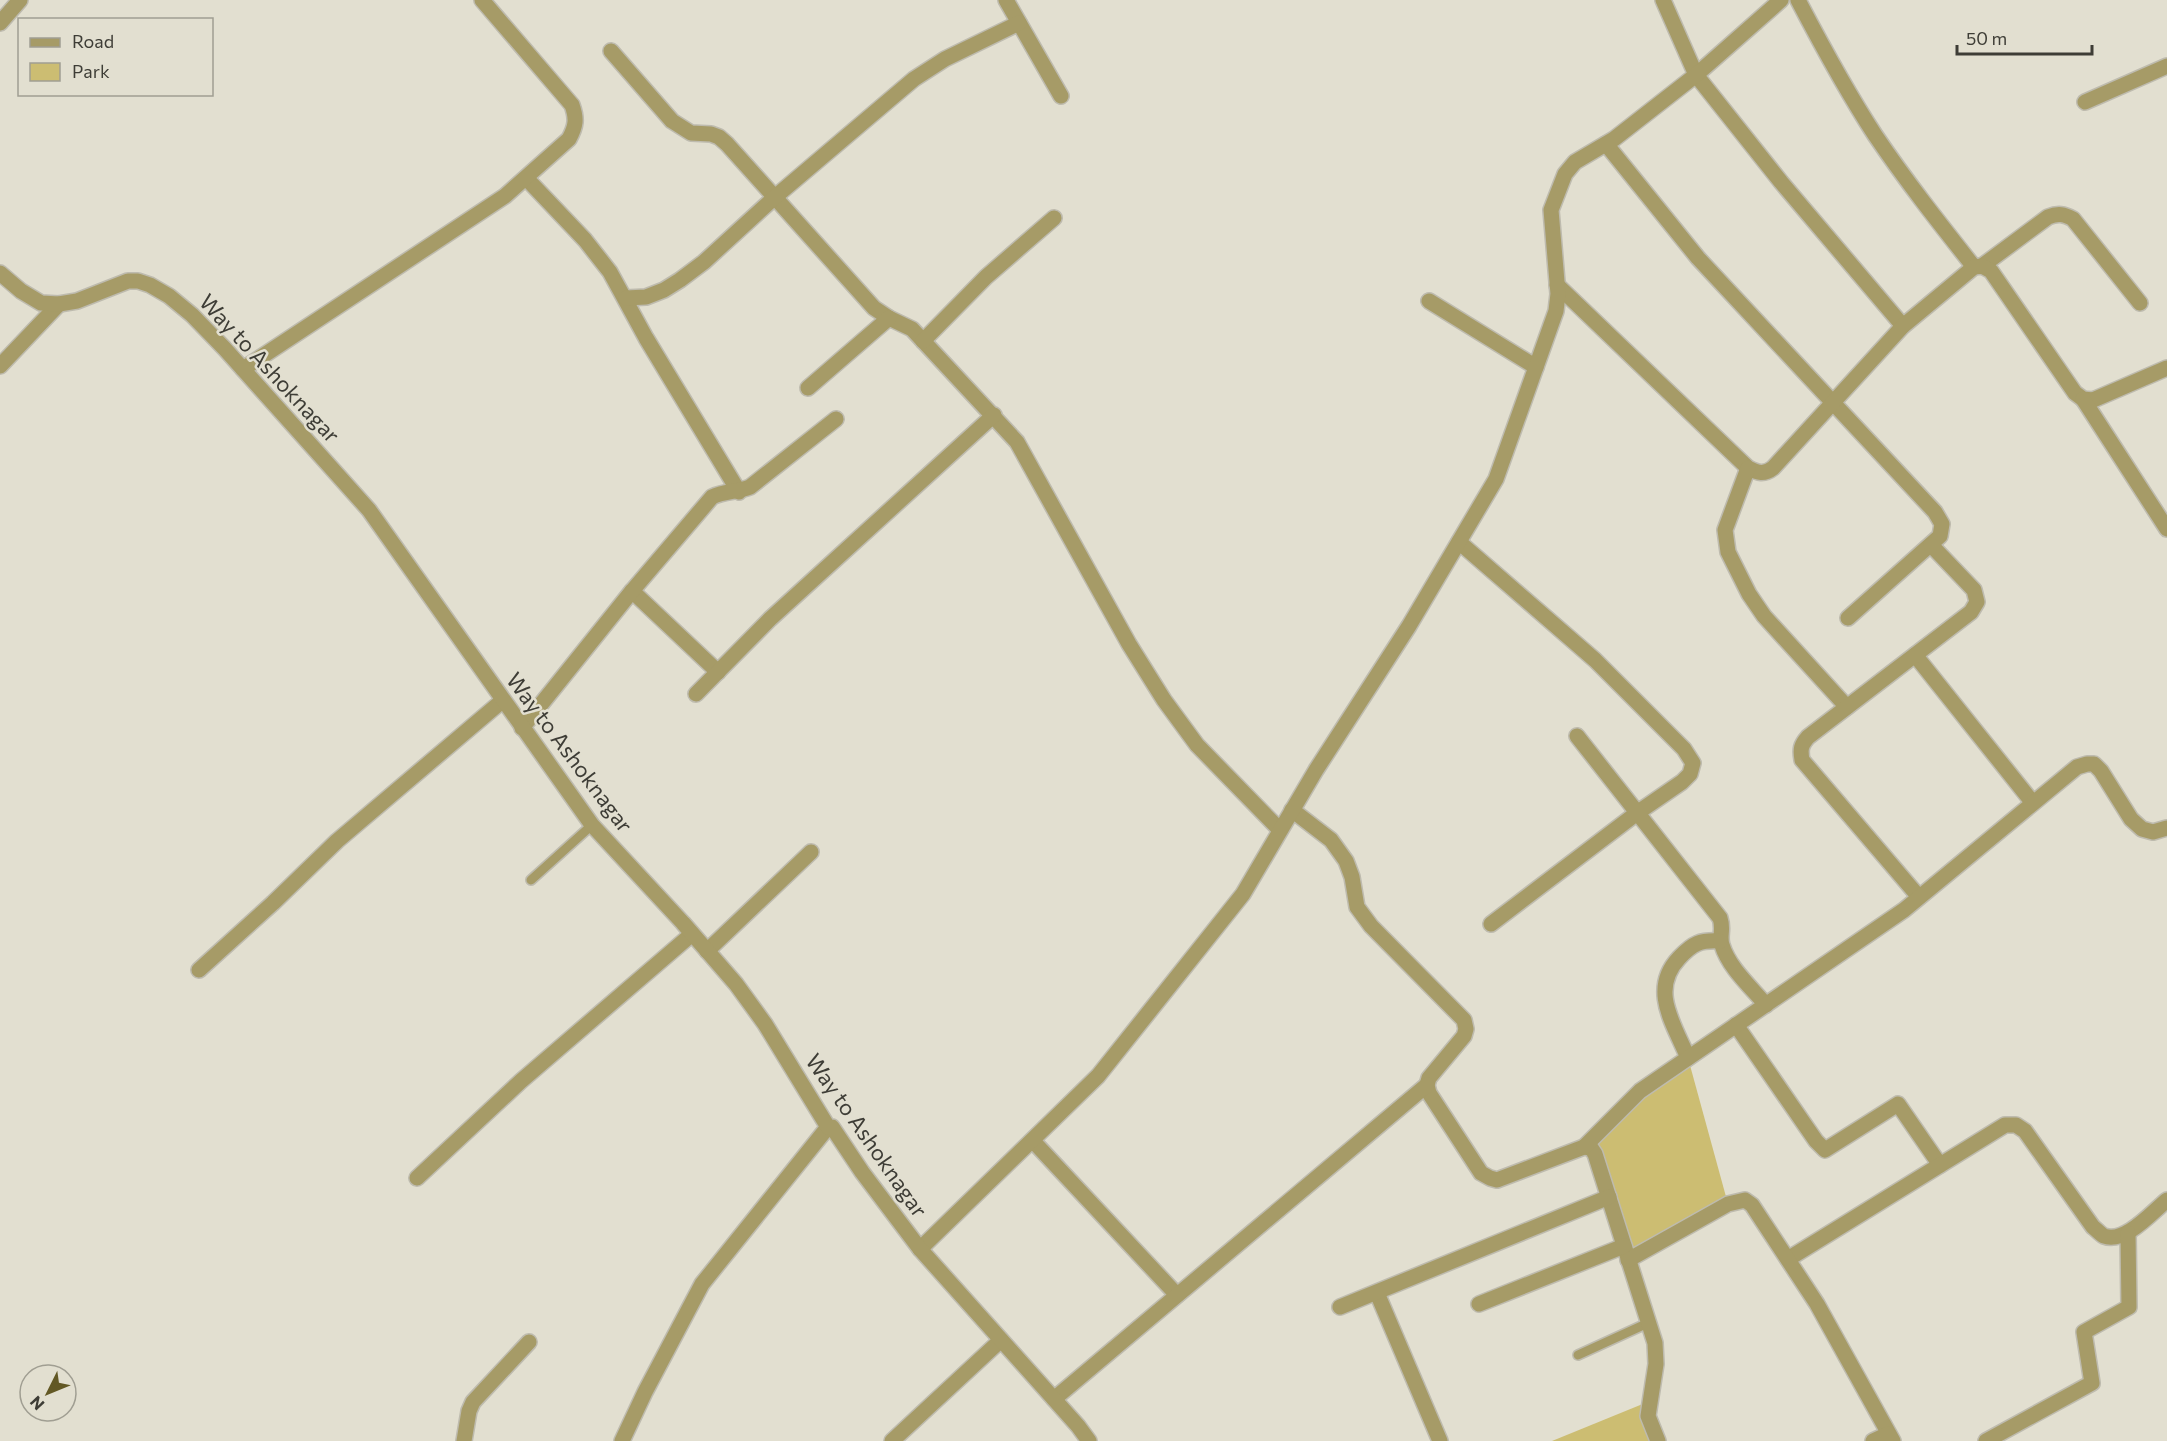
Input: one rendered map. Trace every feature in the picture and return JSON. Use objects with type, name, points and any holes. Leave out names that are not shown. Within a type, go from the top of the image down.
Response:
[{"type":"street","points":[[0,23],[20,0]]},
{"type":"street","points":[[243,369],[505,196],[569,139],[575,128],[576,117],[572,105],[482,0]]},
{"type":"street","points":[[1006,0],[1061,96]]},
{"type":"street","points":[[1663,0],[1696,75],[1781,182],[1903,326]]},
{"type":"street","points":[[920,1249],[1098,1076],[1179,972],[1222,923],[1243,894],[1316,770],[1409,626],[1496,479],[1556,312],[1557,285],[1551,210],[1565,174],[1575,162],[1606,144],[1696,75],[1781,0]]},
{"type":"street","points":[[1798,0],[1831,63],[1875,134],[1923,202],[1978,267],[1991,271],[2072,388],[2083,399],[2167,529]]},
{"type":"street","points":[[626,298],[646,297],[680,280],[704,262],[775,197],[914,79],[945,59],[1019,23]]},
{"type":"street","points":[[611,51],[672,121],[692,133],[711,134],[728,144],[874,308],[912,329],[994,415],[1017,442],[1129,644],[1164,700],[1197,745],[1280,830]]},
{"type":"street","points":[[2085,102],[2167,66]]},
{"type":"street","points":[[1606,144],[1698,258],[1935,512],[1942,524],[1940,536],[1848,618]]},
{"type":"street","points":[[527,178],[585,240],[610,272],[646,338],[739,492]]},
{"type":"street","points":[[1557,285],[1748,468],[1758,473],[1766,473],[1773,468],[1903,326],[1978,267],[2048,217],[2064,214],[2073,219],[2140,303]]},
{"type":"street","points":[[923,341],[986,277],[1054,218]]},
{"type":"street","name":"Way to Ashoknagar","points":[[0,273],[21,291],[41,303],[59,304],[77,301],[128,281],[150,285],[169,296],[192,315],[243,369],[369,510],[592,825],[736,984],[765,1024],[828,1126],[832,1127],[862,1173],[920,1249],[1054,1398],[1089,1441]]},
{"type":"street","points":[[1429,301],[1536,367]]},
{"type":"street","points":[[0,366],[59,304]]},
{"type":"street","points":[[808,388],[889,318]]},
{"type":"street","points":[[2083,399],[2093,400],[2167,368]]},
{"type":"street","points":[[696,694],[770,619],[994,415]]},
{"type":"street","points":[[522,728],[632,591],[712,497],[718,494],[739,492],[750,487],[836,419]]},
{"type":"street","points":[[1748,468],[1725,530],[1728,552],[1749,594],[1764,616],[1847,707]]},
{"type":"street","points":[[1459,542],[1595,660],[1684,749],[1693,763],[1690,774],[1491,924]]},
{"type":"street","points":[[1919,897],[1802,760],[1801,744],[1971,612],[1977,602],[1974,590],[1931,545]]},
{"type":"street","points":[[632,591],[718,672]]},
{"type":"street","points":[[1915,655],[2033,803]]},
{"type":"street","points":[[199,970],[337,841],[502,700]]},
{"type":"street","points":[[1577,736],[1720,918],[1723,927],[1720,941],[1728,960],[1766,1005]]},
{"type":"street","points":[[1292,810],[1331,840],[1346,861],[1352,877],[1357,907],[1371,926],[1464,1020],[1467,1029],[1464,1036],[1429,1078],[1428,1093],[1481,1173],[1497,1180],[1584,1147],[1640,1091],[1875,930],[1919,897],[2077,767],[2094,764],[2102,771],[2131,819],[2142,829],[2153,832],[2167,828]]},
{"type":"street","points":[[707,951],[811,852]]},
{"type":"street","points":[[417,1178],[521,1081],[692,934]]},
{"type":"street","points":[[1688,1058],[1665,1002],[1664,985],[1670,968],[1690,946],[1705,940],[1720,941]]},
{"type":"street","points":[[1736,1026],[1816,1141],[1825,1150],[1898,1104],[1940,1166]]},
{"type":"street","points":[[1054,1398],[1427,1085]]},
{"type":"street","points":[[1788,1259],[2005,1125],[2016,1125],[2025,1131],[2093,1227],[2104,1236],[2118,1237],[2128,1233],[2167,1200]]},
{"type":"street","points":[[622,1441],[702,1284],[828,1126]]},
{"type":"street","points":[[1033,1141],[1177,1295]]},
{"type":"street","points":[[1584,1147],[1591,1148],[1596,1154],[1655,1343],[1656,1364],[1648,1416],[1658,1441]]},
{"type":"street","points":[[1340,1307],[1609,1197]]},
{"type":"street","points":[[1479,1304],[1626,1253],[1728,1204],[1745,1200],[1752,1205],[1817,1304],[1890,1437],[1873,1441]]},
{"type":"street","points":[[1986,1441],[2092,1383],[2084,1332],[2129,1307],[2128,1233]]},
{"type":"street","points":[[1377,1293],[1440,1441]]},
{"type":"street","points":[[892,1441],[1001,1340]]},
{"type":"street","points":[[464,1441],[469,1411],[473,1402],[529,1342]]},
{"type":"lane","points":[[531,880],[592,825]]},
{"type":"lane","points":[[1578,1354],[1648,1323]]},
{"type":"green space","points":[[1688,1058],[1728,1204],[1628,1260],[1584,1147]]},
{"type":"green space","points":[[1650,1401],[1662,1441],[1552,1441]]}]
